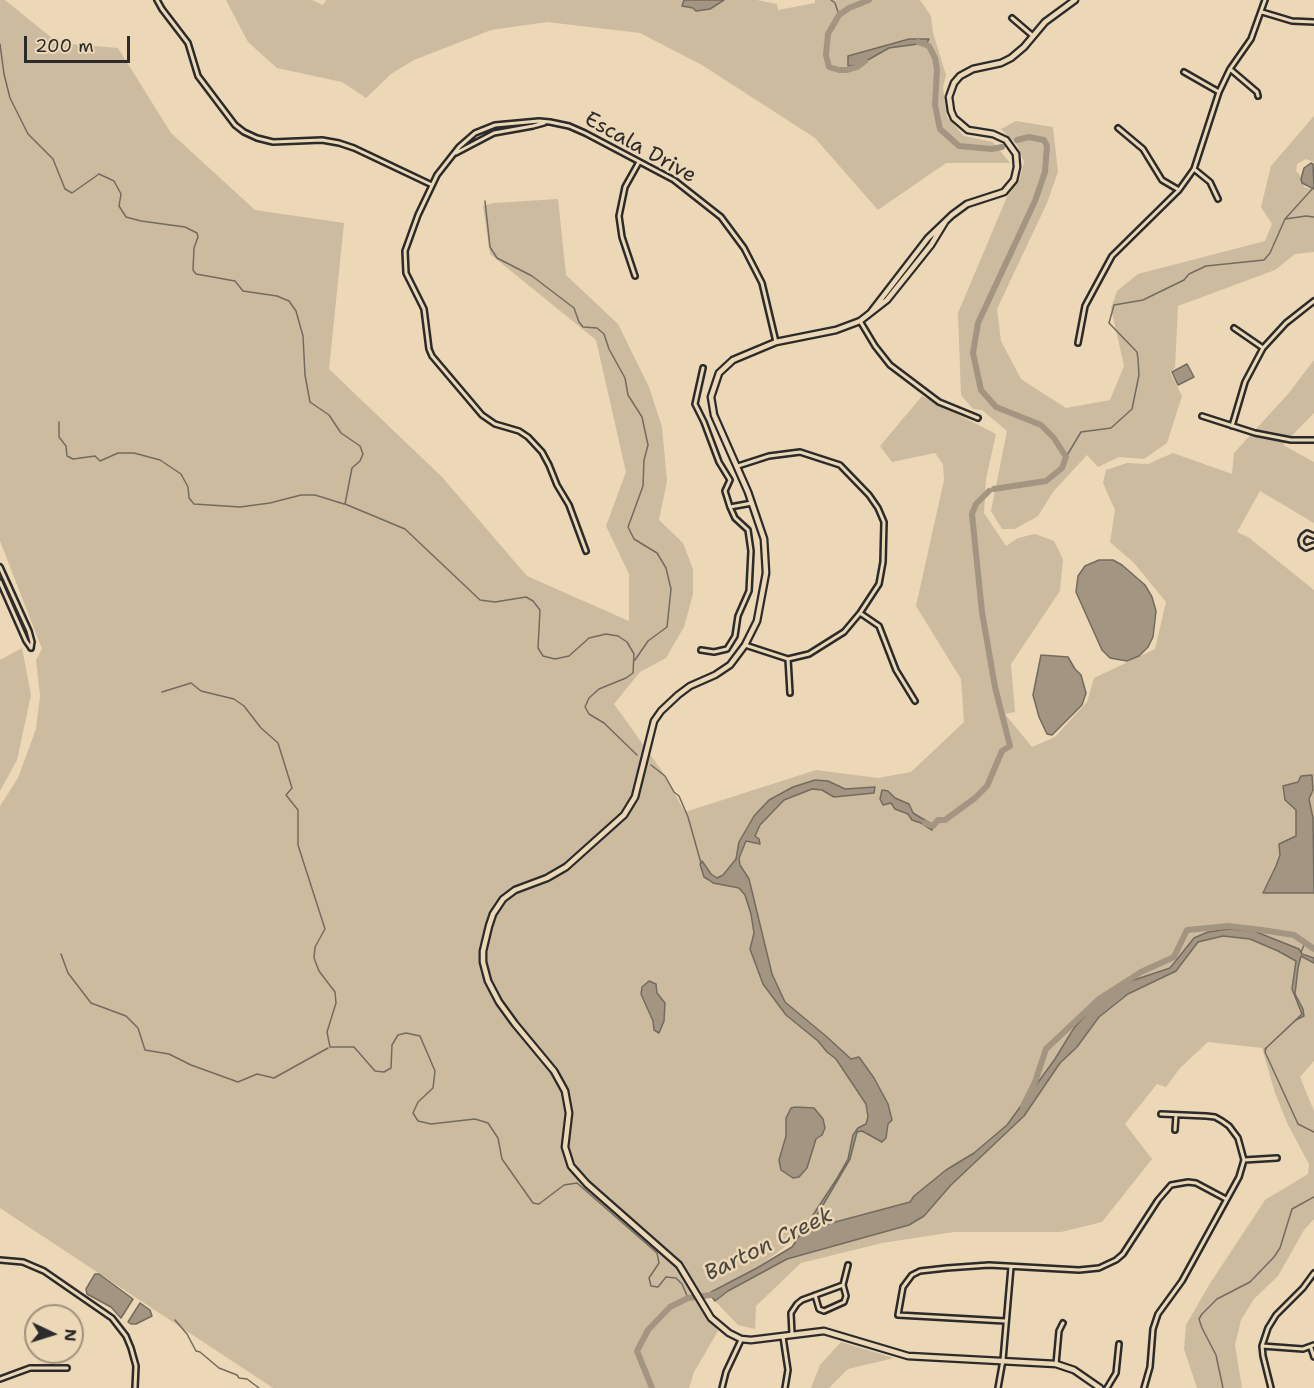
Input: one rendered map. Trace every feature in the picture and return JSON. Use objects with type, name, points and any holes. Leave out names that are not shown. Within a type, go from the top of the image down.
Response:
[{"type":"street","points":[[157,0],[188,43],[198,76],[235,125],[244,132],[273,142],[322,140],[339,143],[432,184]]},
{"type":"street","points":[[1075,0],[1045,22],[1024,47],[1011,58],[965,73],[954,83],[951,90],[951,111],[958,123],[968,130],[993,134],[1006,140],[1016,154],[1017,167],[1014,180],[1004,192],[967,204],[952,214],[931,245],[894,287],[882,305],[860,321],[836,330],[776,342],[733,360],[719,373],[713,388],[714,415],[752,503],[764,540],[766,573],[757,621],[745,645],[730,665],[715,675],[690,686],[661,711],[654,721],[631,805],[610,828],[566,867],[547,878],[515,890],[503,899],[493,914],[483,951],[485,971],[494,994],[515,1024],[554,1071],[565,1091],[568,1113],[565,1147],[571,1166],[586,1184],[679,1265],[711,1318],[729,1333],[741,1339],[751,1340],[824,1331],[908,1356],[1056,1364],[1074,1370],[1100,1388]]},
{"type":"street","points":[[1078,343],[1085,306],[1112,256],[1179,190],[1194,169],[1219,92],[1230,69],[1251,39],[1265,0]]},
{"type":"street","points":[[1262,12],[1292,21],[1314,22]]},
{"type":"street","points":[[1012,18],[1033,36]]},
{"type":"street","points":[[1230,69],[1257,92],[1258,96]]},
{"type":"street","points":[[1184,72],[1219,92]]},
{"type":"street","name":"Escala Drive","points":[[586,551],[570,505],[557,485],[542,452],[532,440],[519,431],[504,428],[482,415],[430,352],[423,305],[408,279],[404,258],[410,233],[440,169],[476,133],[487,127],[539,121],[569,126],[639,162],[683,186],[725,222],[744,248],[760,278],[776,342]]},
{"type":"street","name":"Escala Drive","points":[[455,153],[494,133],[544,123]]},
{"type":"street","points":[[1118,128],[1143,149],[1162,180],[1179,190]]},
{"type":"street","points":[[634,276],[622,237],[619,216],[625,187],[639,162]]},
{"type":"street","points":[[1194,169],[1210,182],[1218,199]]},
{"type":"street","points":[[1232,426],[1245,382],[1263,348],[1286,323],[1314,301]]},
{"type":"street","points":[[860,321],[874,346],[890,366],[939,402],[978,418]]},
{"type":"street","points":[[1234,328],[1263,348]]},
{"type":"street","points":[[701,650],[714,652],[727,649],[730,645],[749,591],[751,567],[748,530],[735,518],[730,507],[725,491],[730,480],[718,462],[695,404],[703,368]]},
{"type":"street","points":[[1202,416],[1254,433],[1291,440],[1314,440]]},
{"type":"street","points":[[737,466],[769,456],[800,452],[840,465],[869,495],[884,522],[883,562],[879,584],[844,632],[809,654],[788,659],[745,645]]},
{"type":"street","points":[[730,507],[752,503]]},
{"type":"street","points":[[1314,536],[1307,533],[1301,540],[1304,546],[1314,547]]},
{"type":"street","points":[[0,567],[30,631],[32,648],[26,641],[0,582]]},
{"type":"street","points":[[860,613],[879,626],[896,670],[915,701]]},
{"type":"street","points":[[788,659],[790,693]]},
{"type":"street","points":[[1145,1388],[1150,1367],[1153,1329],[1158,1314],[1182,1281],[1239,1177],[1244,1160],[1238,1138],[1229,1126],[1215,1117],[1161,1114]]},
{"type":"street","points":[[1175,1130],[1176,1115]]},
{"type":"street","points":[[1244,1160],[1277,1158]]},
{"type":"street","points":[[1005,1321],[898,1315],[903,1287],[912,1275],[920,1271],[963,1266],[1079,1270],[1108,1265],[1130,1247],[1164,1191],[1178,1183],[1196,1183],[1226,1199]]},
{"type":"street","points":[[0,1260],[23,1262],[44,1271],[112,1318],[126,1336],[131,1348],[136,1372],[135,1388]]},
{"type":"street","points":[[815,1295],[820,1310],[824,1311],[844,1302],[846,1296],[843,1286],[848,1265]]},
{"type":"street","points":[[998,1388],[1003,1360],[1011,1267]]},
{"type":"street","points":[[1271,1388],[1265,1370],[1262,1346],[1271,1321],[1303,1288],[1314,1273]]},
{"type":"street","points":[[792,1335],[790,1321],[794,1308],[802,1300],[843,1286]]},
{"type":"street","points":[[1056,1364],[1059,1331],[1063,1323]]},
{"type":"street","points":[[783,1336],[788,1370],[785,1388]]},
{"type":"street","points":[[722,1388],[726,1371],[741,1339]]},
{"type":"street","points":[[1107,1388],[1116,1373],[1119,1344]]},
{"type":"street","points":[[1262,1346],[1303,1349],[1312,1346],[1314,1357]]},
{"type":"street","points":[[0,1379],[30,1368],[67,1368]]},
{"type":"shaded area","points":[[0,0],[5,0],[58,43],[118,48],[171,133],[255,210],[344,223],[329,369],[442,477],[527,576],[629,621],[629,574],[606,526],[626,472],[596,340],[490,254],[483,206],[494,203],[558,199],[566,275],[618,324],[649,387],[662,427],[667,481],[659,520],[683,543],[693,569],[693,594],[684,627],[666,658],[640,672],[614,704],[662,771],[685,812],[816,770],[878,778],[911,772],[964,722],[961,679],[916,606],[944,480],[943,464],[935,453],[892,462],[880,446],[922,396],[996,434],[986,479],[984,513],[1006,546],[1018,538],[1035,534],[1054,541],[1063,559],[1060,591],[1011,664],[1015,712],[1005,714],[1032,747],[1055,737],[1087,702],[1094,678],[1155,649],[1166,602],[1134,563],[1110,542],[1115,510],[1103,483],[1106,470],[1127,463],[1148,464],[1173,453],[1232,474],[1234,453],[1288,394],[1314,360],[1314,413],[1283,445],[1314,462],[1314,523],[1260,491],[1237,532],[1248,537],[1314,590],[1314,1061],[1300,1077],[1314,1111],[1314,1219],[1304,1230],[1278,1276],[1254,1299],[1241,1320],[1235,1345],[1242,1388],[1197,1388],[1184,1349],[1186,1325],[1209,1285],[1265,1200],[1308,1174],[1309,1164],[1288,1125],[1275,1093],[1262,1048],[1208,1042],[1180,1068],[1166,1087],[1157,1084],[1125,1124],[1152,1159],[1102,1222],[1061,1232],[954,1232],[882,1243],[801,1263],[756,1306],[755,1329],[738,1325],[715,1301],[728,1291],[787,1259],[909,1225],[864,1214],[808,1229],[757,1268],[694,1299],[718,1331],[694,1372],[689,1388],[273,1388],[0,1208],[0,806],[18,778],[36,729],[40,696],[36,660],[42,649],[0,541]]},
{"type":"shaded area","points":[[226,0],[312,0],[323,5],[326,0],[684,0],[682,6],[692,8],[709,7],[723,0],[757,0],[777,4],[778,10],[815,3],[815,0],[920,0],[931,16],[933,33],[946,75],[943,87],[947,117],[964,136],[993,142],[1010,163],[946,163],[878,210],[815,138],[702,65],[640,33],[547,22],[491,30],[414,60],[391,74],[366,98],[342,82],[277,68],[248,42]]},
{"type":"shaded area","points":[[684,0],[724,0],[710,9],[696,11],[693,8],[682,6]]},
{"type":"shaded area","points":[[909,39],[929,39],[926,45],[889,48],[859,65],[848,66],[848,56]]},
{"type":"shaded area","points":[[1314,116],[1314,162],[1306,159],[1297,164],[1296,171],[1304,187],[1314,190],[1314,252],[1295,254],[1275,270],[1178,306],[1175,368],[1170,372],[1182,396],[1167,443],[1144,459],[1119,457],[1098,467],[1087,455],[1053,492],[1038,516],[1015,529],[1002,529],[991,511],[1007,431],[982,410],[973,409],[961,395],[958,313],[1007,197],[1020,178],[1024,162],[1017,145],[1001,129],[1016,121],[1053,127],[1058,172],[1047,203],[997,309],[1001,341],[1021,379],[1066,408],[1110,400],[1124,366],[1111,308],[1117,291],[1138,274],[1265,241],[1272,224],[1261,207],[1271,166]]},
{"type":"shaded area","points":[[1313,164],[1314,189],[1302,183],[1301,179],[1304,168]]},
{"type":"shaded area","points":[[1187,364],[1194,377],[1178,385],[1172,372]]},
{"type":"shaded area","points":[[1099,560],[1113,560],[1145,585],[1156,611],[1153,637],[1148,647],[1139,656],[1127,661],[1110,658],[1102,650],[1076,592],[1078,576],[1085,566]]},
{"type":"shaded area","points":[[22,648],[31,695],[17,760],[0,791],[0,660]]},
{"type":"shaded area","points":[[1041,655],[1068,657],[1081,675],[1086,693],[1082,705],[1052,735],[1047,734],[1033,695]]},
{"type":"shaded area","points":[[1312,775],[1313,790],[1309,799],[1313,818],[1314,893],[1263,893],[1280,855],[1279,844],[1296,836],[1296,810],[1285,800],[1283,786],[1298,782],[1301,776]]},
{"type":"shaded area","points":[[815,780],[828,781],[845,789],[875,787],[874,793],[834,797],[822,790],[812,789],[784,800],[760,825],[755,836],[759,839],[760,844],[746,841],[739,858],[740,865],[749,879],[772,974],[785,1002],[851,1059],[859,1057],[888,1104],[892,1120],[888,1124],[886,1138],[882,1142],[862,1131],[857,1132],[850,1159],[809,1229],[910,1202],[914,1196],[946,1170],[974,1153],[1007,1125],[1055,1059],[1074,1028],[1097,1002],[1128,982],[1170,968],[1194,938],[1208,932],[1229,929],[1254,931],[1299,949],[1302,954],[1314,958],[1314,963],[1301,956],[1298,968],[1295,994],[1304,1016],[1296,1020],[1265,1049],[1302,1014],[1292,989],[1296,961],[1250,939],[1223,936],[1198,942],[1176,971],[1128,994],[1099,1017],[1077,1047],[1060,1063],[1024,1116],[951,1185],[924,1216],[909,1225],[787,1259],[728,1291],[715,1301],[709,1293],[792,1247],[836,1180],[848,1159],[853,1135],[858,1128],[866,1124],[868,1117],[866,1104],[836,1059],[786,1015],[763,984],[750,949],[754,933],[745,895],[739,888],[713,883],[704,877],[700,864],[702,861],[711,874],[717,878],[723,875],[736,859],[739,842],[754,816],[769,800],[793,787]]},
{"type":"shaded area","points":[[882,790],[888,791],[895,798],[909,804],[913,813],[933,825],[932,830],[912,820],[908,814],[895,809],[891,803],[883,805],[880,799]]},
{"type":"shaded area","points":[[649,981],[656,984],[657,993],[665,1003],[664,1021],[659,1033],[654,1030],[653,1021],[641,994],[642,987]]},
{"type":"shaded area","points":[[791,1108],[814,1108],[823,1119],[825,1128],[822,1135],[816,1139],[807,1168],[799,1177],[793,1178],[781,1170],[779,1160],[786,1136],[786,1118]]},
{"type":"shaded area","points":[[95,1274],[99,1274],[133,1299],[121,1318],[111,1307],[87,1294],[86,1289]]},
{"type":"shaded area","points":[[140,1303],[150,1310],[152,1316],[131,1324],[128,1322]]},
{"type":"shaded area","points":[[841,1342],[894,1358],[848,1369],[829,1388],[811,1388],[820,1365]]},
{"type":"waterway","points":[[831,0],[835,3],[839,15]]},
{"type":"waterway","points":[[865,61],[857,67],[839,70],[829,67],[826,55],[828,34],[839,15],[869,0]]},
{"type":"waterway","points":[[918,42],[929,46],[935,58],[937,69],[935,105],[940,129],[959,146],[992,149],[1002,147]]},
{"type":"waterway","points":[[0,44],[10,98],[28,134],[53,159],[65,189],[72,193],[99,174],[114,181],[121,194],[119,206],[126,217],[185,227],[197,233],[193,270],[196,274],[235,281],[243,291],[277,296],[289,301],[296,311],[303,336],[305,375],[310,402],[329,415],[341,433],[360,446],[363,454],[360,461],[352,468],[345,504],[405,529],[480,600],[495,602],[526,597],[533,601],[540,610],[538,648],[543,656],[555,659],[569,656],[589,638],[606,634],[618,636],[627,642],[634,654],[633,673],[599,689],[589,698],[585,707],[589,714],[604,723],[637,755]]},
{"type":"waterway","points":[[994,489],[1046,481],[1062,468],[1066,457],[1054,438],[1041,425],[996,407],[981,390],[973,353],[978,323],[1035,201],[1045,172],[1047,146],[1044,140],[1029,137],[1017,140]]},
{"type":"waterway","points":[[1066,457],[1081,432],[1111,428],[1132,409],[1139,375],[1137,352],[1109,323],[1114,305],[1143,300],[1184,280],[1189,274],[1206,266],[1264,260],[1270,253],[1285,219],[1314,187]]},
{"type":"waterway","points":[[485,201],[490,247],[497,258],[532,276],[574,308],[583,327],[597,328],[604,334],[609,349],[625,378],[628,395],[642,417],[648,445],[644,460],[643,486],[628,527],[634,539],[657,553],[666,568],[671,589],[667,627],[648,641],[635,660]]},
{"type":"waterway","points":[[1285,219],[1314,217]]},
{"type":"waterway","points":[[59,422],[59,437],[66,446],[67,456],[73,459],[95,456],[100,461],[118,453],[134,453],[160,460],[181,474],[188,487],[189,498],[194,504],[240,507],[270,503],[301,495],[315,495],[344,504]]},
{"type":"waterway","points":[[925,823],[933,826],[938,820],[945,820],[975,798],[987,786],[1002,751],[1010,746],[995,687],[982,612],[972,514],[976,504],[989,491]]},
{"type":"waterway","points":[[162,692],[191,683],[201,691],[234,699],[244,706],[261,728],[278,743],[292,788],[286,795],[298,810],[298,845],[325,929],[315,947],[314,958],[319,971],[335,992],[336,1003],[327,1032],[330,1047],[354,1047],[375,1071],[384,1072],[391,1068],[392,1045],[398,1035],[406,1033],[420,1036],[435,1071],[433,1088],[418,1102],[413,1113],[418,1121],[431,1124],[475,1119],[488,1123],[498,1138],[502,1159],[533,1203],[539,1204],[564,1185],[577,1183],[657,1253],[659,1263],[649,1278],[651,1286],[658,1287],[666,1277],[676,1278],[682,1284],[688,1298]]},
{"type":"waterway","points":[[651,765],[665,776],[674,792],[679,796],[688,817],[701,863]]},
{"type":"waterway","name":"Barton Creek","points":[[1023,1106],[1035,1082],[1046,1049],[1099,999],[1141,972],[1174,957],[1187,930],[1228,926],[1262,930],[1294,935],[1314,949]]},
{"type":"waterway","points":[[1301,952],[1305,943]]},
{"type":"waterway","points":[[61,954],[68,973],[91,1003],[126,1016],[138,1028],[145,1050],[169,1054],[191,1065],[238,1082],[257,1074],[274,1078],[328,1048]]},
{"type":"waterway","points":[[1266,1048],[1265,1052],[1298,1124],[1314,1132]]},
{"type":"waterway","points":[[1223,1388],[1216,1355],[1199,1319],[1217,1299],[1250,1282],[1274,1257],[1280,1248],[1292,1209],[1314,1197]]},
{"type":"waterway","name":"Barton Creek","points":[[652,1388],[637,1351],[648,1330],[670,1307],[688,1298],[718,1294]]},
{"type":"waterway","points":[[175,1320],[187,1334],[196,1351],[219,1368],[239,1378],[247,1379],[259,1388]]}]
